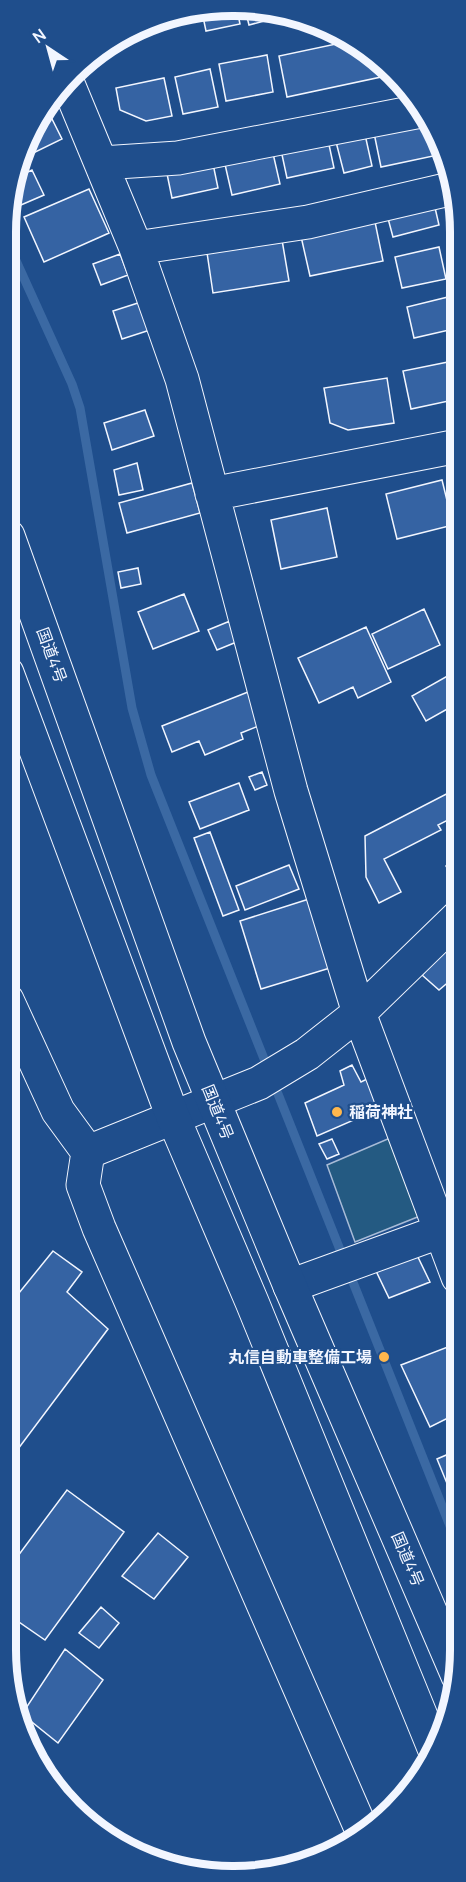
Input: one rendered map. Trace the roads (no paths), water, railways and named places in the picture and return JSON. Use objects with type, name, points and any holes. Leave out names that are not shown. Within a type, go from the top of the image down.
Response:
[{"type":"main road","points":[[70,90],[136,248],[182,379],[291,791],[360,1012],[449,1228],[290,1286]]},
{"type":"main road","points":[[102,163],[178,158],[413,113]]},
{"type":"main road","points":[[136,248],[308,222],[445,191]]},
{"type":"main road","points":[[212,494],[450,448]]},
{"type":"main road","name":"国道4号","points":[[16,558],[189,1042],[290,1286],[449,1657]]},
{"type":"main road","points":[[16,697],[173,1117],[252,1302],[430,1738]]},
{"type":"main road","points":[[88,1152],[271,1076],[360,1012],[450,925]]},
{"type":"main road","points":[[16,1020],[58,1111],[88,1152],[83,1185],[87,1200],[359,1825]]},
{"type":"waterway","points":[[16,261],[72,384],[80,408],[132,708],[151,775],[450,1526]]},
{"type":"place","name":"稲荷神社","points":[[337,1112]]},
{"type":"place","name":"丸信自動車整備工場","points":[[384,1357]]}]
